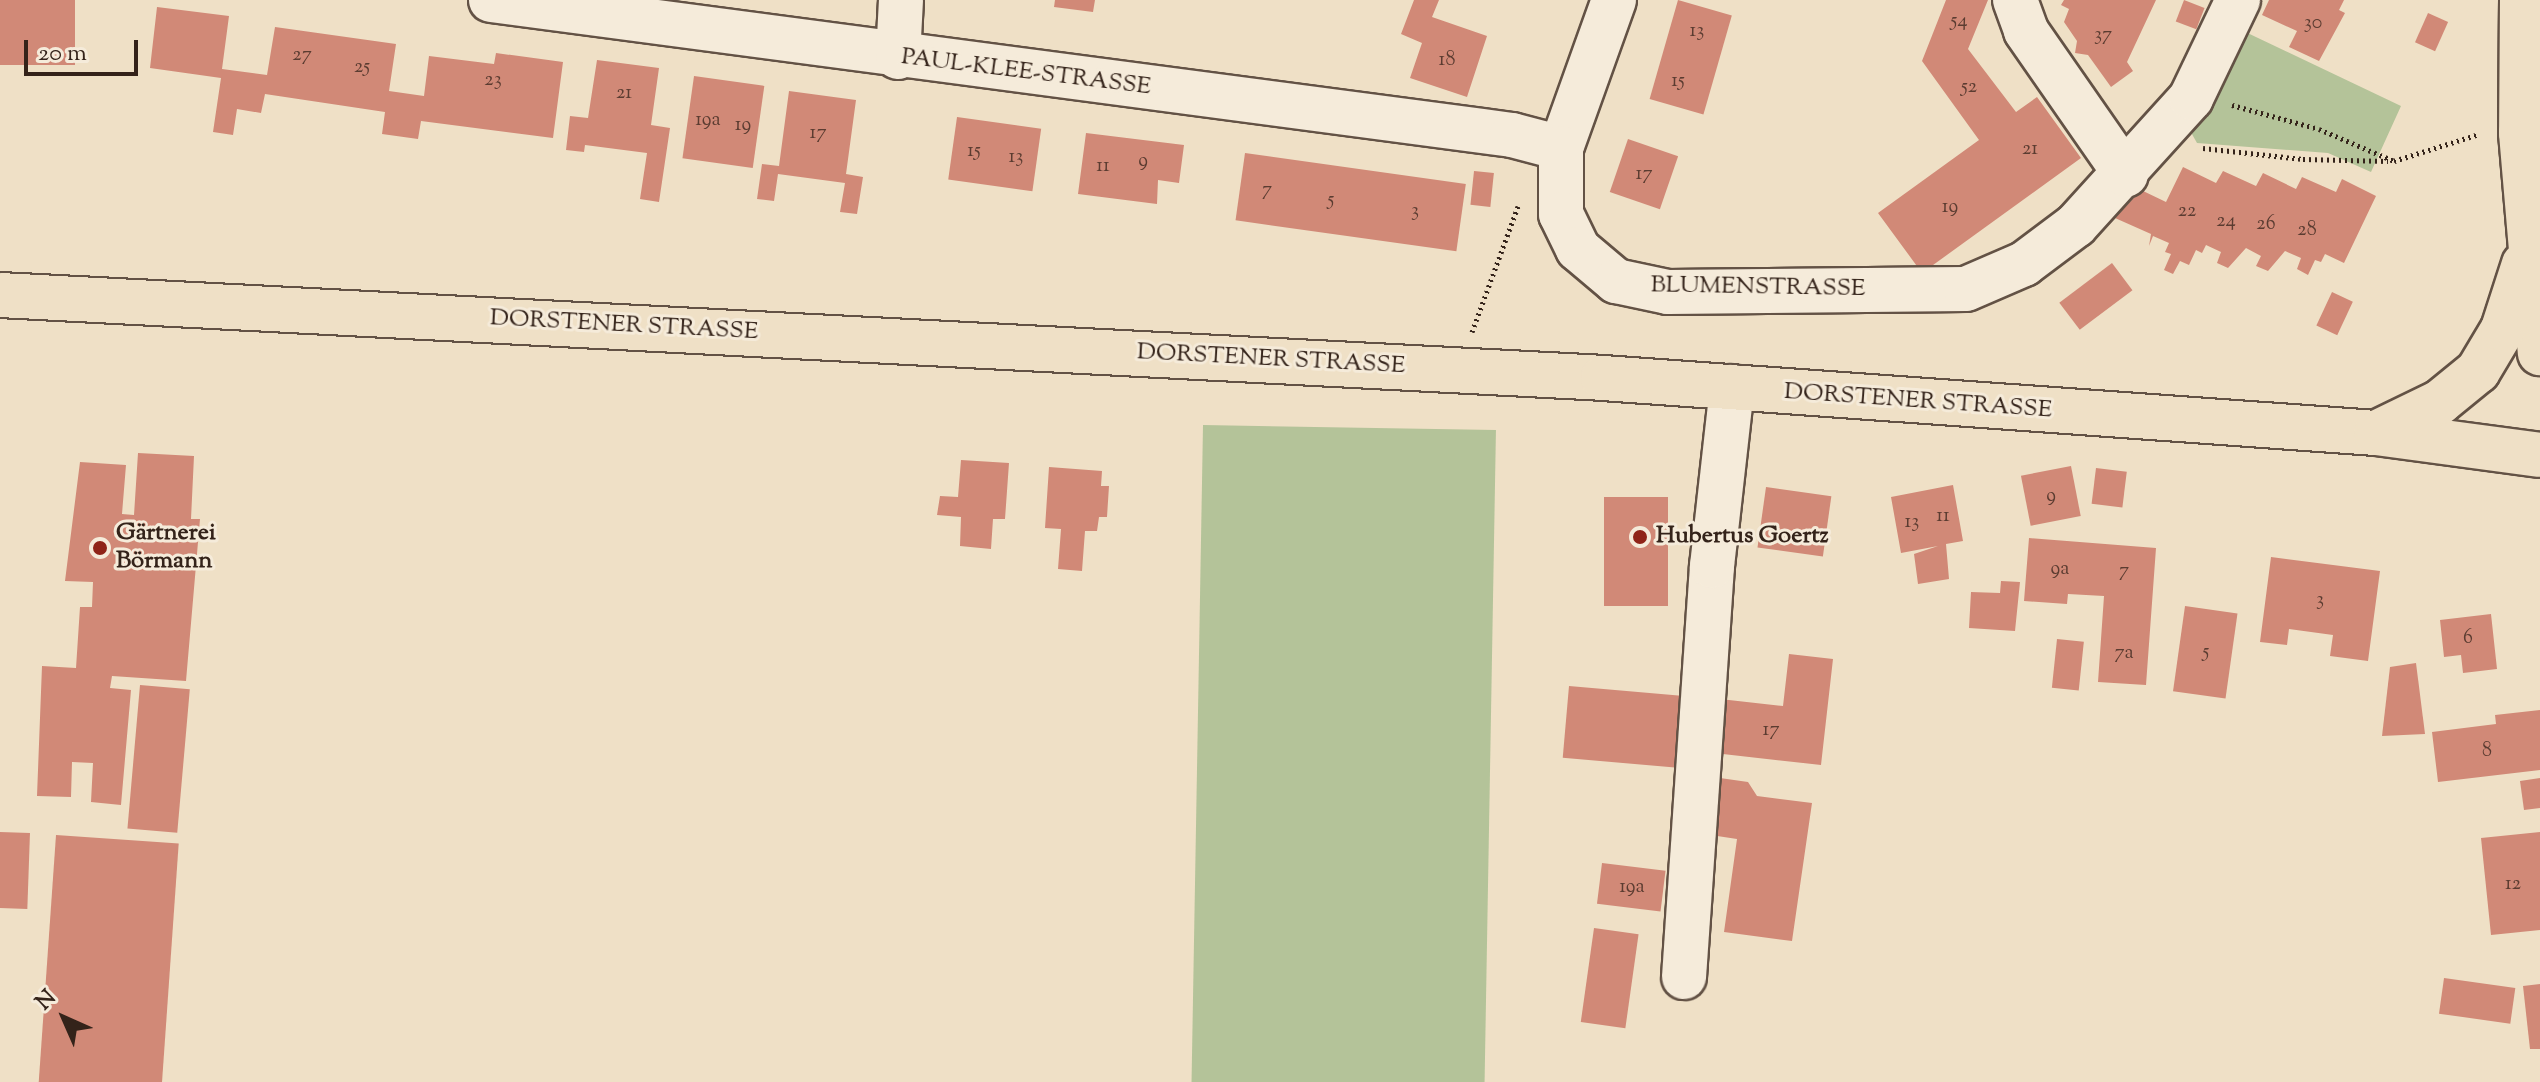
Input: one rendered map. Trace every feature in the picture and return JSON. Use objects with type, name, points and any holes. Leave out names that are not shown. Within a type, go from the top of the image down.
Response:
[{"type":"main road","points":[[2522,0],[2521,133],[2528,250],[2540,353]]},
{"type":"main road","points":[[2376,433],[2440,402],[2478,371],[2503,329],[2528,250]]},
{"type":"main road","name":"DORSTENER STRASSE","points":[[0,295],[1732,387],[1909,403],[2376,433],[2540,455]]},
{"type":"street","name":"PAUL-KLEE-STRASSE","points":[[491,0],[898,57],[1512,135],[1561,151]]},
{"type":"street","points":[[898,57],[901,0]]},
{"type":"street","name":"BLUMENSTRASSE","points":[[1614,0],[1561,151],[1561,214],[1578,249],[1616,281],[1668,292],[1966,289],[2024,264],[2076,225],[2126,175],[2191,98],[2238,0]]},
{"type":"street","points":[[2015,0],[2026,31],[2126,175]]},
{"type":"street","points":[[1684,977],[1712,566],[1732,387]]},
{"type":"path","points":[[2191,98],[2319,129],[2394,161]]},
{"type":"path","points":[[2154,142],[2303,159],[2394,161],[2472,134],[2521,133]]},
{"type":"path","points":[[1457,372],[1518,204],[1561,151]]},
{"type":"green space","points":[[2237,28],[2401,106],[2371,172],[2328,153],[2197,143],[2188,127]]},
{"type":"green space","points":[[1203,425],[1496,430],[1485,1082],[1192,1082]]},
{"type":"building","points":[[0,0],[75,0],[75,65],[0,65]]},
{"type":"building","points":[[1055,0],[1095,0],[1093,12],[1054,7]]},
{"type":"building","points":[[1414,0],[1439,0],[1432,17],[1487,36],[1467,97],[1410,78],[1422,43],[1401,34]]},
{"type":"building","points":[[1678,0],[1732,15],[1703,114],[1650,99]]},
{"type":"building","points":[[1946,0],[1988,0],[1968,49],[2016,112],[2037,97],[2081,158],[1922,273],[1878,213],[1979,140],[1922,61]]},
{"type":"building","points":[[2064,0],[2156,0],[2127,62],[2133,71],[2111,87],[2088,55],[2075,53],[2077,41],[2064,22],[2069,9],[2061,5]]},
{"type":"building","points":[[2184,0],[2205,8],[2196,29],[2176,21]]},
{"type":"building","points":[[2269,0],[2344,0],[2339,10],[2345,13],[2319,61],[2289,47],[2297,31],[2262,15]]},
{"type":"building","points":[[157,7],[229,16],[222,69],[267,75],[275,27],[396,44],[389,91],[424,96],[429,56],[494,64],[496,53],[563,62],[553,138],[421,121],[418,139],[382,134],[385,112],[265,94],[261,113],[237,109],[233,135],[213,132],[221,78],[150,68]]},
{"type":"building","points":[[2428,13],[2448,22],[2435,51],[2415,42]]},
{"type":"building","points":[[597,60],[659,68],[651,125],[670,128],[659,202],[640,199],[647,153],[585,145],[584,152],[566,150],[570,116],[588,118]]},
{"type":"building","points":[[694,76],[764,86],[753,168],[682,158]]},
{"type":"building","points":[[789,91],[856,100],[846,174],[863,177],[857,214],[840,212],[845,183],[778,174],[774,201],[757,199],[762,164],[779,166]]},
{"type":"building","points":[[957,117],[1041,129],[1032,191],[948,179]]},
{"type":"building","points":[[1086,133],[1184,145],[1179,183],[1158,180],[1157,204],[1078,194]]},
{"type":"building","points":[[1628,139],[1678,156],[1660,209],[1610,192]]},
{"type":"building","points":[[1245,153],[1466,184],[1456,251],[1236,220]]},
{"type":"building","points":[[2183,167],[2216,183],[2223,171],[2256,186],[2263,173],[2296,189],[2302,177],[2336,192],[2342,179],[2376,196],[2344,263],[2325,254],[2321,262],[2315,260],[2308,275],[2297,269],[2301,258],[2285,251],[2268,271],[2256,266],[2261,256],[2246,248],[2228,268],[2217,263],[2221,252],[2206,245],[2202,253],[2196,250],[2189,265],[2180,261],[2173,274],[2164,270],[2171,254],[2165,252],[2169,243],[2153,236],[2149,246],[2151,234],[2115,218],[2141,190],[2166,202]]},
{"type":"building","points":[[1474,171],[1494,173],[1490,207],[1470,205]]},
{"type":"building","points":[[2112,263],[2132,290],[2080,330],[2059,303]]},
{"type":"building","points":[[2332,292],[2353,302],[2337,335],[2316,326]]},
{"type":"building","points":[[138,453],[194,456],[191,519],[200,519],[186,681],[112,676],[110,688],[131,690],[121,805],[91,802],[93,763],[72,762],[71,797],[37,796],[42,666],[76,668],[80,607],[92,607],[93,582],[65,581],[80,462],[126,465],[122,514],[134,515]]},
{"type":"building","points":[[961,460],[1009,463],[1005,519],[993,519],[991,549],[960,546],[961,517],[937,515],[940,496],[958,497]]},
{"type":"building","points":[[2071,466],[2081,516],[2031,526],[2021,476]]},
{"type":"building","points":[[1049,467],[1102,471],[1101,486],[1109,486],[1107,517],[1099,517],[1097,531],[1085,531],[1082,571],[1058,569],[1061,529],[1045,528]]},
{"type":"building","points":[[2096,468],[2127,472],[2122,508],[2092,504]]},
{"type":"building","points":[[1953,485],[1963,541],[1946,544],[1949,579],[1918,584],[1914,554],[1938,546],[1901,553],[1891,497]]},
{"type":"building","points":[[1766,487],[1831,496],[1823,557],[1758,547]]},
{"type":"building","points":[[1604,497],[1668,497],[1668,606],[1604,606]]},
{"type":"building","points":[[2029,538],[2156,548],[2146,685],[2098,682],[2104,596],[2068,594],[2067,604],[2024,601]]},
{"type":"building","points":[[2271,557],[2380,571],[2368,661],[2330,656],[2333,635],[2289,629],[2287,645],[2260,642]]},
{"type":"building","points":[[2001,581],[2020,582],[2015,631],[1969,628],[1971,592],[2000,593]]},
{"type":"building","points":[[2185,606],[2237,613],[2226,699],[2173,691]]},
{"type":"building","points":[[2491,614],[2497,669],[2463,673],[2461,655],[2444,657],[2440,620]]},
{"type":"building","points":[[2057,639],[2084,642],[2079,691],[2052,688]]},
{"type":"building","points":[[1789,654],[1833,659],[1821,765],[1714,753],[1720,699],[1783,706]]},
{"type":"building","points":[[2416,663],[2425,734],[2382,736],[2390,667]]},
{"type":"building","points":[[140,685],[190,689],[177,833],[127,828]]},
{"type":"building","points":[[1569,686],[1696,697],[1689,769],[1563,758]]},
{"type":"building","points":[[2540,710],[2540,770],[2438,782],[2432,732],[2496,724],[2495,715]]},
{"type":"building","points":[[1713,777],[1748,782],[1757,796],[1812,803],[1792,941],[1724,932],[1737,839],[1704,834]]},
{"type":"building","points":[[2540,778],[2540,808],[2524,810],[2520,781]]},
{"type":"building","points":[[0,832],[30,833],[27,909],[0,908]]},
{"type":"building","points":[[2540,832],[2540,930],[2491,935],[2481,838]]},
{"type":"building","points":[[56,835],[179,844],[162,1082],[39,1082]]},
{"type":"building","points":[[1602,863],[1666,871],[1661,911],[1597,904]]},
{"type":"building","points":[[1594,928],[1639,934],[1625,1028],[1581,1022]]},
{"type":"building","points":[[2444,978],[2515,988],[2510,1024],[2439,1014]]},
{"type":"building","points":[[2540,984],[2540,1049],[2530,1049],[2523,986]]},
{"type":"place","name":"Hubertus Goertz","points":[[1640,537]]},
{"type":"place","name":"Gärtnerei Börmann","points":[[100,548]]}]
